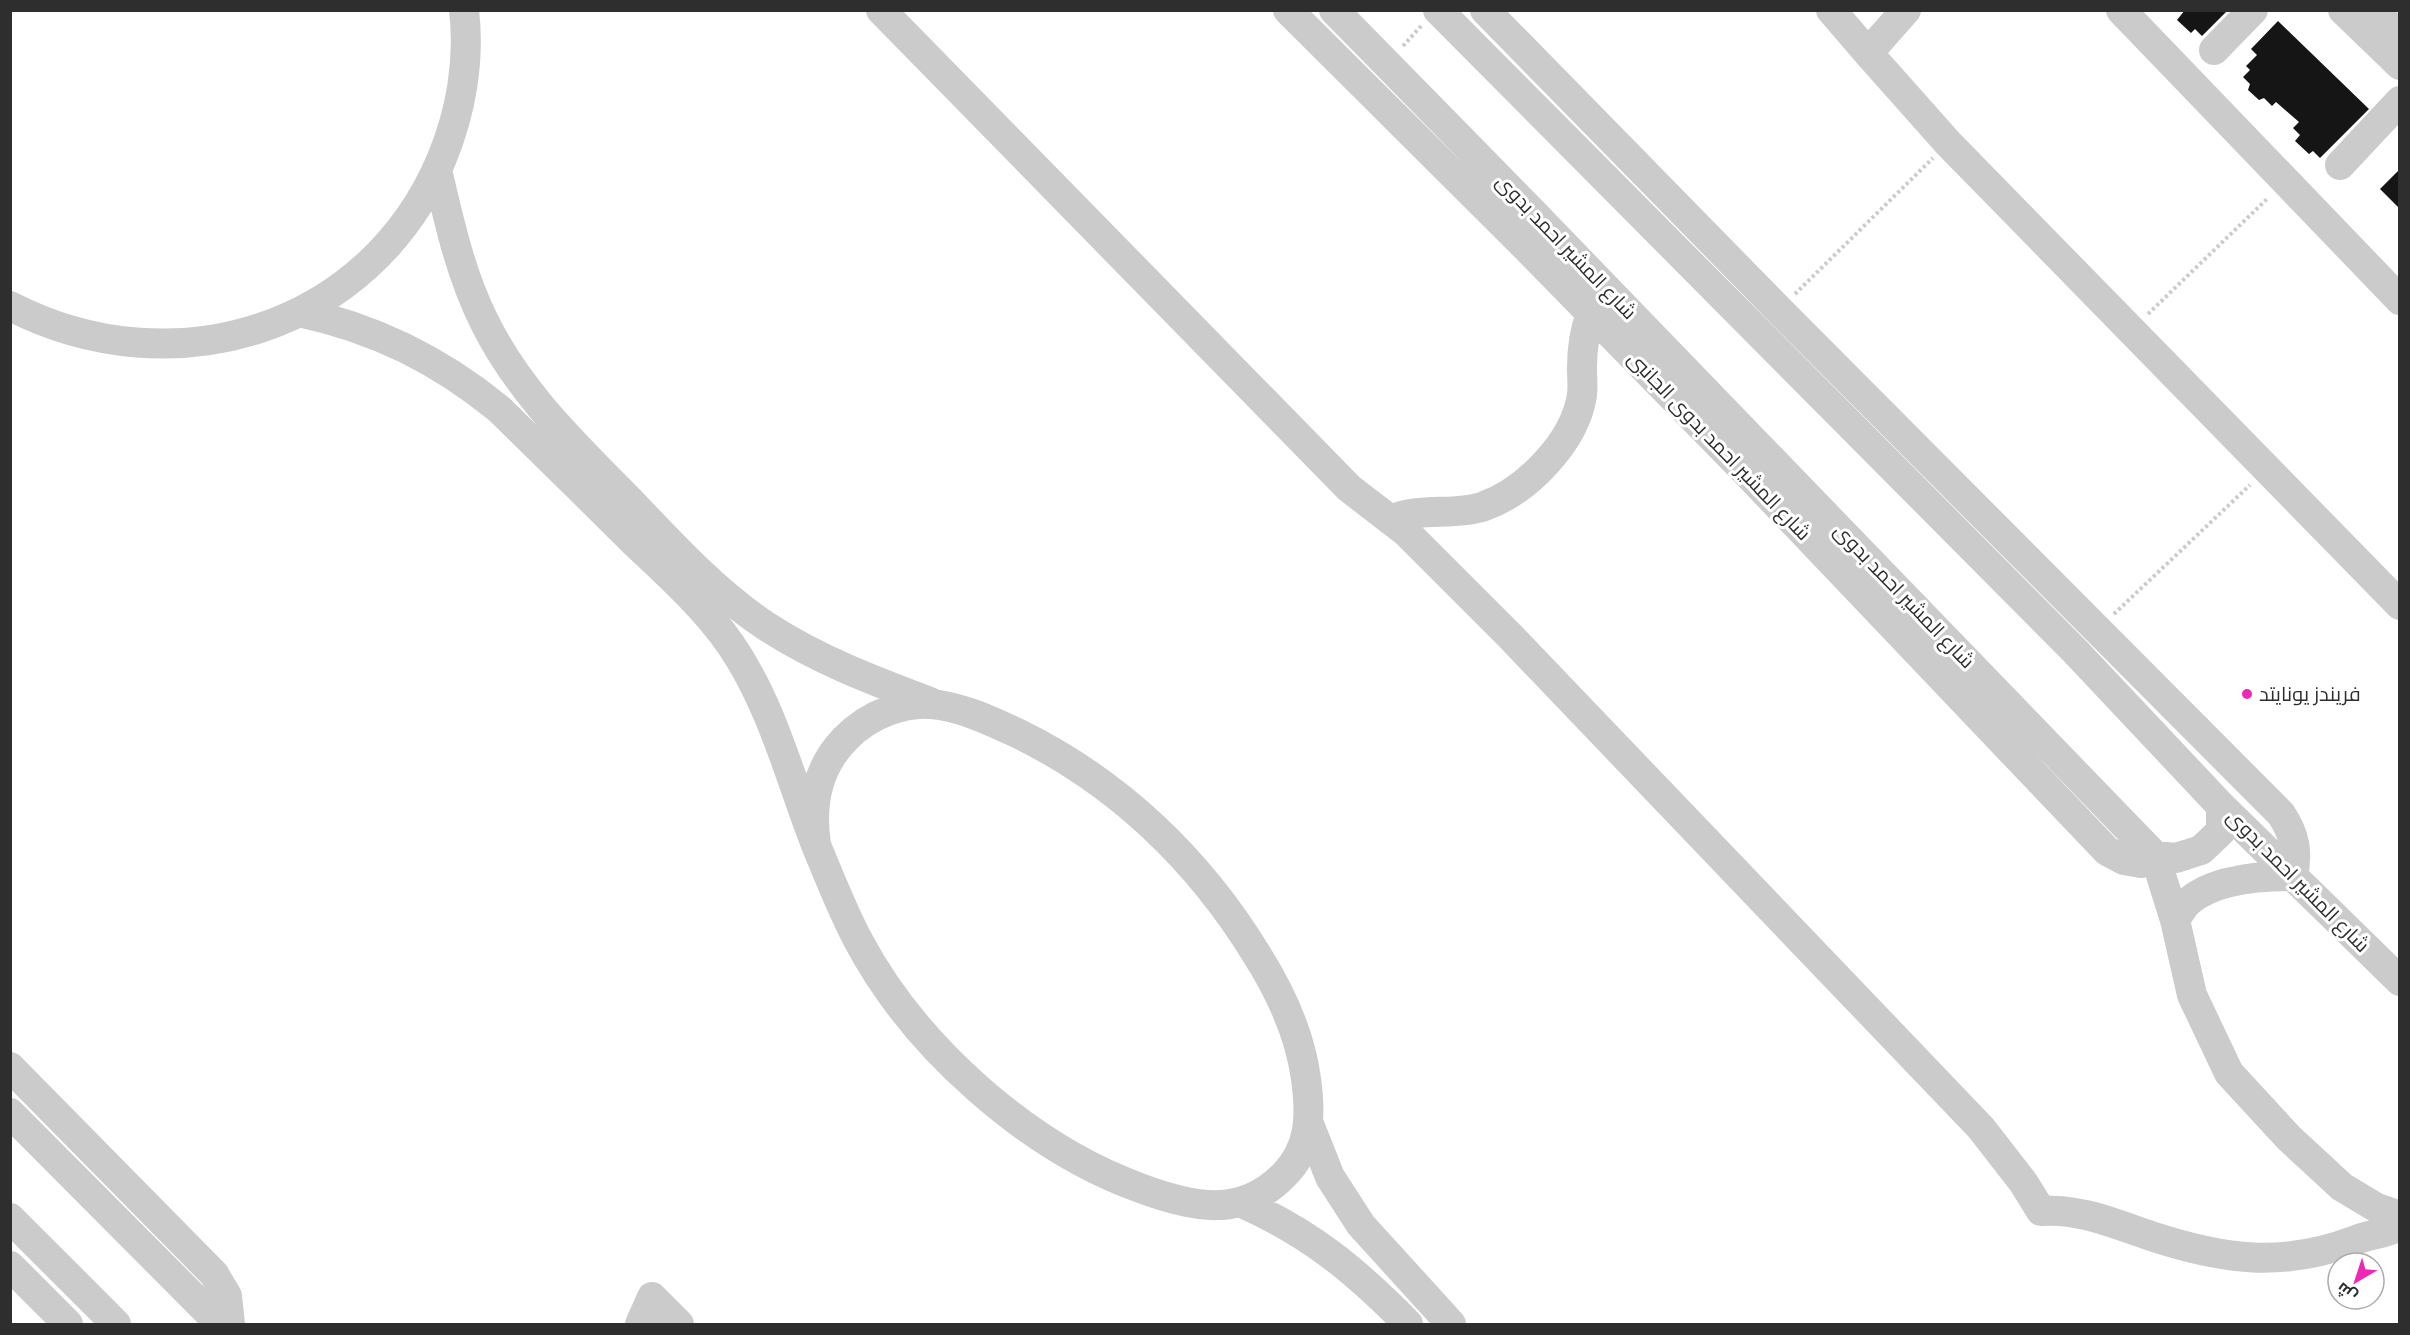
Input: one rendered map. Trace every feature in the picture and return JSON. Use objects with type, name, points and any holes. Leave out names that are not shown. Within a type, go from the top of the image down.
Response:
[{"type":"street","points":[[10,306],[61,328],[120,342],[182,344],[242,334],[271,324],[299,312],[348,281],[383,249],[408,219],[437,170],[458,111],[466,50],[464,10]]},
{"type":"street","points":[[881,10],[1349,488],[1406,532],[1509,635],[1958,1103],[2002,1154],[2041,1211],[2055,1210],[2084,1214],[2201,1252],[2242,1258],[2285,1258],[2307,1255],[2378,1235],[2400,1226]]},
{"type":"street","name":"شارع المشير احمد بدوى الجانبى","points":[[1288,10],[1528,229],[1591,314],[1755,482],[2107,851],[2124,860],[2141,863],[2155,856],[2176,858],[2201,850],[2221,831],[2221,806]]},
{"type":"street","name":"شارع المشير احمد بدوى","points":[[1334,10],[1387,64],[1528,229],[2155,856],[2175,920],[2192,996],[2229,1073],[2289,1138],[2342,1187],[2377,1208],[2400,1216]]},
{"type":"street","points":[[1485,10],[1779,310],[2281,814],[2296,843],[2293,876],[2259,876],[2222,885],[2188,902],[2175,920]]},
{"type":"street","points":[[1831,10],[1948,143],[2400,605]]},
{"type":"street","points":[[1868,53],[1906,10]]},
{"type":"street","points":[[2121,10],[2400,300]]},
{"type":"street","points":[[2214,50],[2253,10]]},
{"type":"street","points":[[2343,10],[2400,65]]},
{"type":"street","points":[[2374,10],[2400,37]]},
{"type":"street","name":"شارع المشير احمد بدوى","points":[[1431,17],[2075,651],[2221,806],[2400,981]]},
{"type":"street","points":[[2340,165],[2400,101]]},
{"type":"street","points":[[299,312],[351,325],[391,340],[439,365],[474,389],[499,409],[701,607],[735,650],[761,698],[816,844],[856,937],[891,994],[936,1048],[988,1097],[1066,1154],[1120,1181],[1167,1197],[1206,1206],[1240,1202],[1269,1189],[1292,1167],[1307,1140],[1309,1124],[1302,1055],[1292,1021],[1281,997],[1236,921],[1193,866],[1139,813],[1074,765],[1006,728],[939,705],[845,668],[792,641],[745,612],[703,576],[554,423],[516,375],[483,320],[460,261],[437,170]]},
{"type":"street","points":[[1391,520],[1409,515],[1478,508],[1505,497],[1528,479],[1559,448],[1574,422],[1582,394],[1583,340],[1591,314]]},
{"type":"street","points":[[10,327],[61,328]]},
{"type":"street","points":[[816,844],[813,808],[816,790],[831,757],[841,743],[855,730],[885,712],[921,704],[939,705]]},
{"type":"street","points":[[10,1067],[214,1274],[227,1296],[230,1324]]},
{"type":"street","points":[[10,1113],[220,1324]]},
{"type":"street","points":[[1309,1124],[1330,1177],[1344,1202],[1361,1225],[1451,1324]]},
{"type":"street","points":[[1240,1202],[1316,1242],[1347,1265],[1408,1324]]},
{"type":"street","points":[[10,1218],[116,1324]]},
{"type":"street","points":[[10,1266],[68,1324]]},
{"type":"street","points":[[1382,1298],[1404,1273]]},
{"type":"street","points":[[640,1324],[652,1297],[679,1324]]},
{"type":"path","points":[[1387,64],[1431,17]]},
{"type":"path","points":[[1779,310],[1948,143]]},
{"type":"path","points":[[2131,331],[2286,181]]},
{"type":"path","points":[[2098,629],[2266,470]]},
{"type":"building","points":[[2185,10],[2228,10],[2202,36],[2195,29],[2191,33],[2177,20]]},
{"type":"building","points":[[2278,21],[2369,109],[2320,158],[2313,151],[2309,154],[2295,141],[2300,135],[2293,128],[2299,122],[2276,102],[2272,106],[2264,98],[2259,100],[2248,90],[2250,84],[2243,77],[2250,70],[2246,66],[2257,55],[2251,49]]},
{"type":"building","points":[[2400,169],[2400,209],[2380,189]]},
{"type":"place","name":"فريندز يونايتد","points":[[2247,694]]}]
